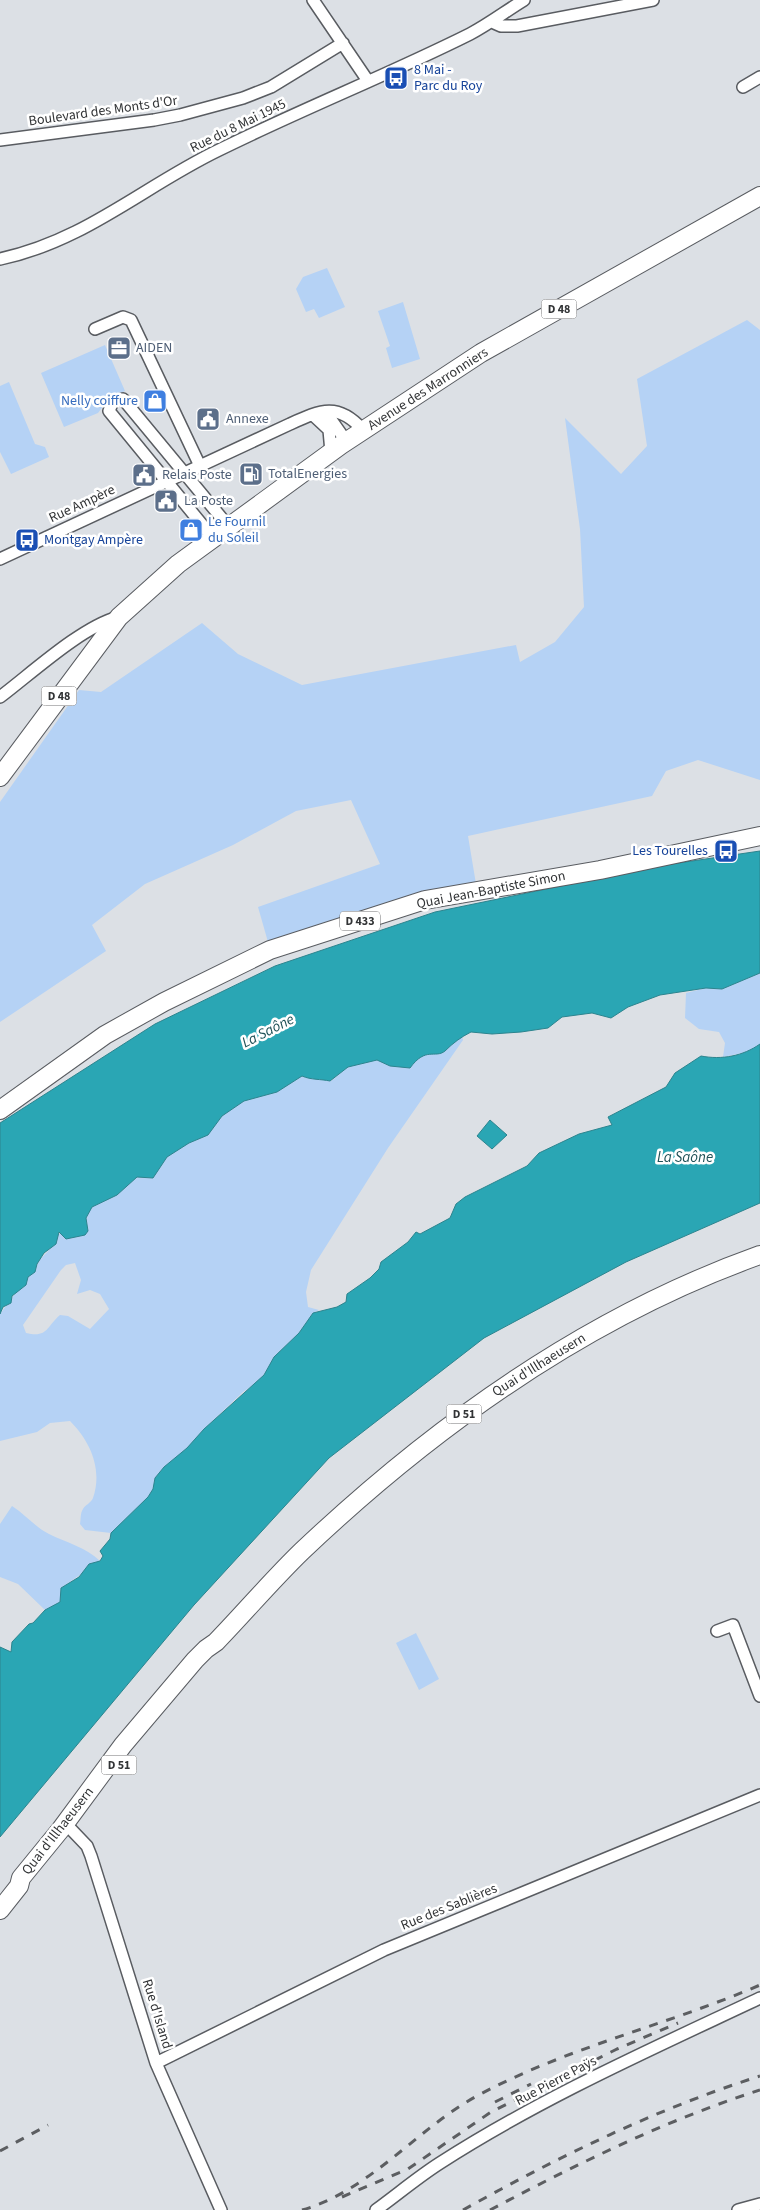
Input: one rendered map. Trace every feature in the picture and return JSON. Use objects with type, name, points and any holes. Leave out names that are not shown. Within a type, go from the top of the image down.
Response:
[{"type":"main road","name":"Avenue des Marronniers","points":[[119,617],[178,564],[363,430],[481,353],[760,196]]},
{"type":"main road","name":"D 48","points":[[0,777],[119,617]]},
{"type":"main road","name":"Quai Jean-Baptiste Simon","points":[[0,1110],[105,1035],[164,1002],[270,950],[425,900],[600,870],[760,836]]},
{"type":"main road","name":"Quai d'Illhaeusern","points":[[0,1910],[19,1886],[26,1883],[151,1711],[206,1649],[216,1642],[301,1552],[363,1496],[423,1446],[490,1395],[545,1359],[624,1315],[760,1255]]},
{"type":"street","points":[[314,0],[368,82]]},
{"type":"street","name":"Rue du 8 Mai 1945","points":[[0,259],[36,249],[71,236],[120,210],[217,150],[368,82],[492,22],[499,14],[524,0]]},
{"type":"street","points":[[492,22],[501,26],[517,26],[653,0]]},
{"type":"street","name":"Boulevard des Monts d'Or","points":[[0,140],[154,120],[243,98],[271,87],[343,43]]},
{"type":"street","points":[[743,87],[760,77]]},
{"type":"street","points":[[95,329],[123,317],[131,320],[200,466]]},
{"type":"street","points":[[213,538],[108,411],[113,401],[123,399],[228,527]]},
{"type":"street","name":"Rue Ampère","points":[[0,559],[326,409],[336,411],[351,419],[363,430]]},
{"type":"street","points":[[313,415],[332,421],[346,442]]},
{"type":"street","points":[[313,415],[328,430],[331,452]]},
{"type":"street","points":[[0,697],[75,640],[106,620],[119,617]]},
{"type":"street","points":[[718,1631],[733,1625],[760,1696]]},
{"type":"street","name":"Rue des Sablières","points":[[156,2063],[384,1950],[760,1795]]},
{"type":"street","name":"Rue d'Island","points":[[68,1825],[87,1846],[91,1856],[156,2063],[221,2210]]},
{"type":"street","name":"Rue Pierre Paÿs","points":[[376,2210],[440,2163],[597,2075],[760,1998]]},
{"type":"street","points":[[738,2210],[760,2204]]},
{"type":"shaded area","points":[[327,268],[345,307],[319,318],[314,309],[306,312],[296,289],[303,277]]},
{"type":"shaded area","points":[[403,302],[420,359],[392,368],[386,348],[390,346],[378,311]]},
{"type":"shaded area","points":[[747,320],[760,330],[760,780],[698,760],[666,771],[652,796],[468,836],[476,884],[268,942],[258,907],[380,864],[351,800],[296,811],[233,845],[145,884],[92,925],[106,951],[0,1022],[0,802],[79,690],[101,692],[202,623],[238,654],[302,685],[516,645],[520,662],[555,642],[584,607],[580,529],[565,418],[621,474],[647,446],[637,379]]},
{"type":"shaded area","points":[[105,345],[125,391],[110,397],[98,413],[64,427],[41,373]]},
{"type":"shaded area","points":[[9,382],[35,444],[45,447],[49,457],[11,474],[0,452],[0,386]]},
{"type":"shaded area","points":[[760,973],[760,1044],[752,1051],[723,1057],[725,1043],[719,1032],[699,1029],[685,1018],[686,993],[706,988],[722,989]]},
{"type":"shaded area","points":[[462,1037],[463,1040],[388,1148],[311,1270],[306,1292],[308,1307],[319,1310],[313,1313],[299,1333],[274,1357],[271,1366],[258,1382],[243,1392],[204,1429],[188,1448],[164,1467],[155,1478],[153,1489],[148,1497],[111,1533],[85,1530],[80,1524],[81,1514],[93,1498],[96,1487],[95,1466],[89,1447],[70,1421],[50,1423],[37,1432],[0,1441],[0,1314],[17,1291],[24,1287],[28,1277],[53,1245],[57,1235],[62,1233],[64,1236],[88,1231],[86,1218],[91,1207],[117,1195],[137,1177],[153,1178],[167,1157],[189,1143],[208,1135],[222,1116],[244,1101],[277,1092],[302,1076],[331,1081],[348,1067],[361,1063],[377,1060],[390,1066],[398,1066],[428,1053],[440,1053]],"holes":[[[75,1263],[81,1280],[77,1294],[90,1290],[100,1294],[109,1309],[90,1329],[68,1316],[60,1315],[43,1333],[26,1333],[23,1325],[66,1265]]]},
{"type":"shaded area","points":[[12,1506],[44,1531],[82,1549],[100,1561],[61,1588],[60,1602],[45,1610],[18,1584],[0,1577],[0,1524]]},
{"type":"shaded area","points":[[416,1633],[439,1679],[419,1690],[396,1643]]},
{"type":"water","name":"La Saône","points":[[760,851],[760,973],[722,989],[706,988],[660,995],[628,1007],[611,1018],[592,1013],[562,1017],[548,1028],[492,1034],[471,1032],[441,1053],[421,1057],[410,1068],[390,1066],[377,1060],[348,1067],[330,1081],[302,1076],[277,1092],[244,1101],[222,1116],[208,1135],[189,1143],[167,1157],[153,1178],[137,1177],[117,1195],[92,1207],[86,1218],[88,1231],[85,1235],[66,1239],[59,1232],[56,1244],[44,1253],[37,1264],[35,1272],[28,1277],[26,1285],[12,1296],[11,1303],[3,1307],[0,1314],[0,1123],[155,1024],[275,966],[435,912],[658,866]]},
{"type":"water","name":"La Saône","points":[[760,1044],[760,1203],[626,1262],[484,1338],[329,1458],[194,1605],[0,1837],[0,1647],[11,1652],[12,1642],[29,1624],[33,1623],[45,1610],[60,1602],[61,1588],[79,1577],[89,1564],[100,1561],[103,1556],[100,1551],[110,1539],[111,1533],[148,1497],[153,1489],[155,1478],[164,1467],[187,1448],[204,1429],[264,1375],[274,1357],[299,1333],[313,1313],[337,1307],[346,1302],[347,1294],[370,1278],[379,1269],[381,1262],[408,1242],[416,1232],[420,1234],[450,1218],[456,1204],[465,1197],[527,1166],[539,1153],[579,1134],[612,1125],[608,1117],[666,1087],[675,1073],[701,1056],[732,1056],[747,1052]]},
{"type":"water","points":[[490,1120],[507,1135],[492,1149],[477,1136]]},
{"type":"railway","points":[[302,2210],[326,2201],[371,2175],[432,2126],[475,2097],[545,2064],[724,2000],[760,1985]]},
{"type":"railway","points":[[342,2197],[408,2169],[491,2112],[617,2049],[678,2023]]},
{"type":"railway","points":[[463,2210],[535,2171],[645,2119],[683,2103],[760,2076]]},
{"type":"railway","points":[[495,2102],[531,2084]]},
{"type":"railway","points":[[490,2210],[622,2144],[690,2115],[760,2090]]},
{"type":"railway","points":[[0,2151],[48,2125]]},
{"type":"place","name":"8 Mai - Parc du Roy","points":[[396,78]]},
{"type":"place","name":"AIDEN","points":[[119,348]]},
{"type":"place","name":"Nelly coiffure","points":[[155,401]]},
{"type":"place","name":"Annexe","points":[[208,419]]},
{"type":"place","name":"TotalEnergies","points":[[251,474]]},
{"type":"place","name":"Relais Poste","points":[[144,475]]},
{"type":"place","name":"La Poste","points":[[166,501]]},
{"type":"place","name":"Le Fournil du Soleil","points":[[191,530]]},
{"type":"place","name":"Montgay Ampère","points":[[27,540]]},
{"type":"place","name":"Les Tourelles","points":[[726,851]]}]
